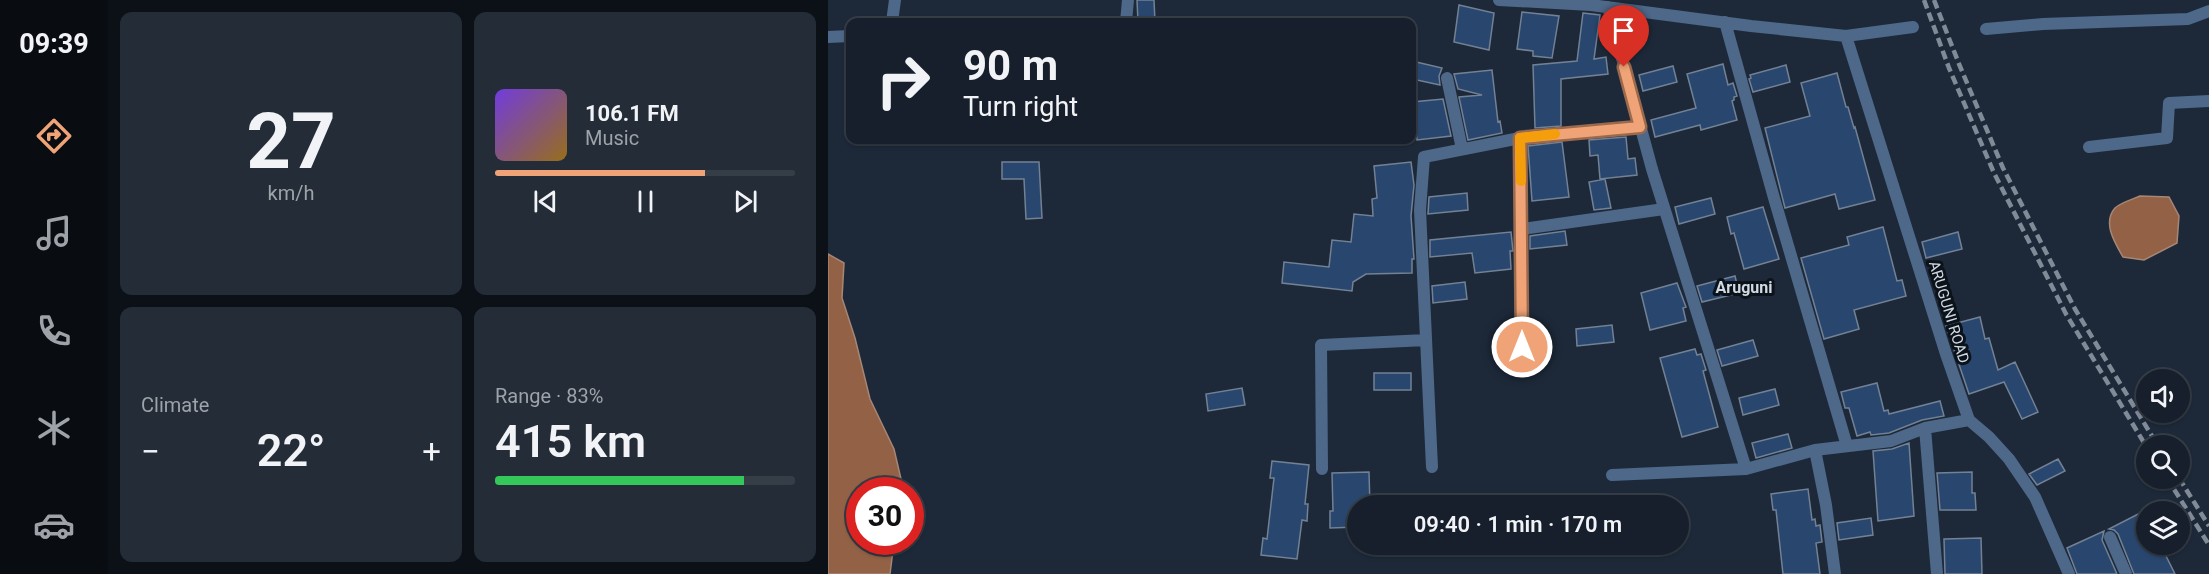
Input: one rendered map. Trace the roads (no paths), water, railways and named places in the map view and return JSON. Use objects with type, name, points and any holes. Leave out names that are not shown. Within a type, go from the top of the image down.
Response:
[{"type":"street","points":[[893,18],[895,0]]},
{"type":"street","points":[[1126,18],[1128,0]]},
{"type":"street","points":[[1499,0],[1608,7],[1846,36],[1913,27]]},
{"type":"street","points":[[1608,7],[1664,209],[1746,469]]},
{"type":"street","points":[[1986,29],[2043,24],[2188,19],[2208,14]]},
{"type":"street","points":[[1725,22],[1847,446]]},
{"type":"street","points":[[828,38],[846,36]]},
{"type":"street","name":"ARUGUNI ROAD","points":[[1846,36],[1969,420],[2009,459],[2036,497],[2069,574]]},
{"type":"street","points":[[1447,78],[1462,149]]},
{"type":"street","points":[[2089,147],[2167,138],[2169,103],[2209,100]]},
{"type":"street","points":[[1432,467],[1420,210],[1424,157],[1520,138],[1640,127]]},
{"type":"street","points":[[1520,138],[1522,347]]},
{"type":"street","points":[[1522,229],[1664,209]]},
{"type":"street","points":[[1322,469],[1321,345],[1426,340]]},
{"type":"street","points":[[1612,475],[1746,469],[1815,450],[1891,441],[1925,428],[1969,420]]},
{"type":"street","points":[[1925,428],[1937,574]]},
{"type":"street","points":[[1815,450],[1827,505],[1835,574]]},
{"type":"street","points":[[2110,537],[2126,574]]},
{"type":"railway","points":[[1924,0],[1949,68],[1994,173],[2066,314],[2139,435]]},
{"type":"railway","points":[[1934,0],[2003,168],[2075,309],[2151,435]]},
{"type":"railway","points":[[2174,489],[2209,545]]},
{"type":"railway","points":[[2186,489],[2209,526]]},
{"type":"district","name":"Aruguni","points":[[1744,287]]}]
